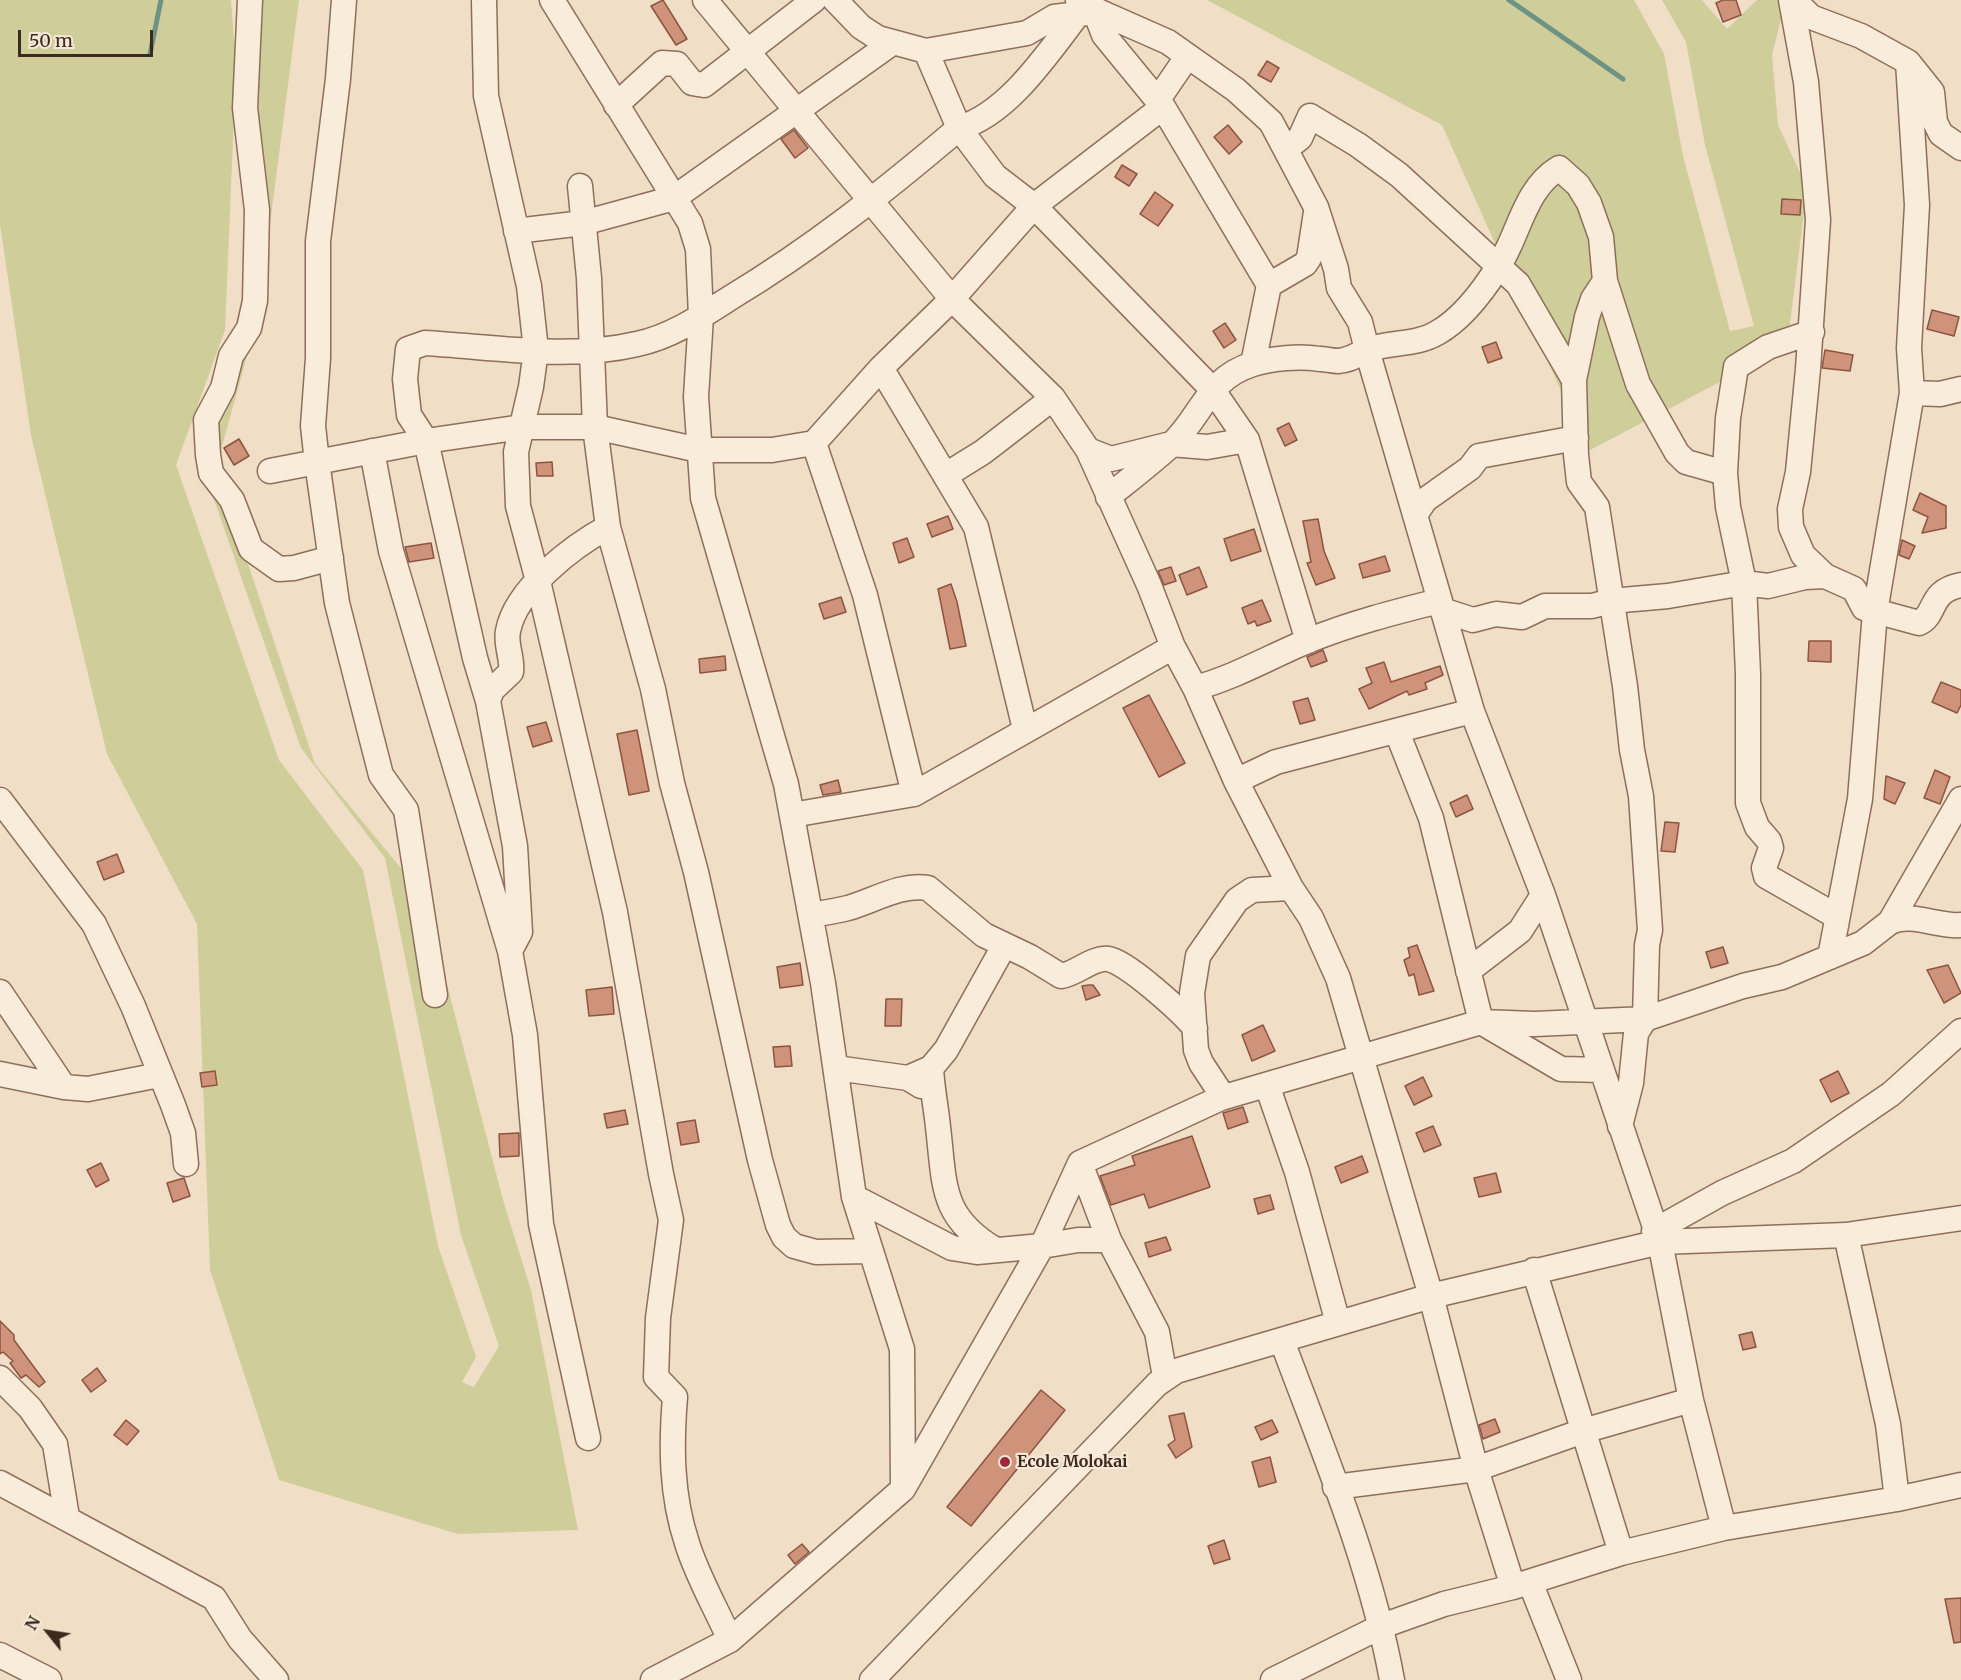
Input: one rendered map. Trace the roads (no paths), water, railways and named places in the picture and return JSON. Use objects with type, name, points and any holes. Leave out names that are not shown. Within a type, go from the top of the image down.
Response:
[{"type":"street","points":[[250,0],[245,108],[257,210],[255,301],[249,328],[231,356],[223,388],[206,420],[208,455],[211,473],[232,500],[251,549],[279,568],[294,568],[331,558]]},
{"type":"street","points":[[344,0],[338,79],[318,241],[318,358],[314,415],[317,462],[337,603],[381,775],[406,810],[435,995]]},
{"type":"street","points":[[484,0],[486,96],[532,303],[536,350],[516,452],[518,507],[538,581],[615,912],[661,1174],[672,1220],[658,1318],[657,1377],[675,1397],[672,1442],[675,1492],[687,1543],[730,1640]]},
{"type":"street","points":[[552,0],[675,198],[696,238],[701,316],[696,372],[699,450],[706,513],[786,784],[811,915],[854,1197],[902,1349],[903,1488]]},
{"type":"street","points":[[705,0],[952,299],[1053,398],[1089,450],[1149,585],[1173,646],[1195,688],[1236,781],[1291,888],[1311,918],[1338,978],[1431,1296],[1476,1469],[1521,1585],[1569,1680]]},
{"type":"street","points":[[616,105],[662,63],[677,64],[692,83],[704,85],[814,0]]},
{"type":"street","points":[[836,0],[861,27],[878,38],[926,51],[1027,33],[1053,17],[1085,9],[1168,42],[1236,90],[1271,122],[1287,148],[1316,207],[1339,288],[1360,322],[1365,335],[1367,350],[1472,711],[1543,895],[1657,1236],[1691,1400],[1724,1528]]},
{"type":"street","points":[[1792,0],[1811,17],[1862,36],[1908,62],[1922,76],[1932,92],[1935,122],[1941,134],[1961,148]]},
{"type":"street","points":[[1792,0],[1806,82],[1818,220],[1812,332],[1798,472],[1790,509],[1791,527],[1803,555],[1825,576],[1854,589],[1861,605],[1875,612],[1922,622],[1943,591],[1961,585]]},
{"type":"street","points":[[1085,9],[1099,22],[1104,35],[1160,104],[1269,285],[1253,364]]},
{"type":"street","points":[[510,951],[520,933],[515,846],[488,701],[475,658],[426,441],[409,415],[405,379],[408,349],[425,343],[590,351],[637,345],[658,338],[701,316],[791,261],[873,201],[959,128],[973,124],[1006,99],[1034,71],[1085,9]]},
{"type":"street","points":[[516,231],[583,223],[675,198],[892,43]]},
{"type":"street","points":[[926,51],[959,128],[995,176],[1034,206],[1212,389],[1247,440],[1308,640]]},
{"type":"street","points":[[270,471],[426,441],[522,427],[595,427],[699,450],[771,450],[814,443],[881,368],[952,299],[1034,206],[1160,104],[1187,57]]},
{"type":"street","points":[[1830,957],[1860,799],[1875,612],[1912,393],[1909,348],[1917,205],[1908,62]]},
{"type":"street","points":[[1287,148],[1300,138],[1308,117],[1314,118],[1358,145],[1399,175],[1499,266],[1523,291],[1574,380]]},
{"type":"street","points":[[1108,497],[1171,444],[1192,422],[1212,389],[1227,377],[1253,364],[1292,358],[1335,361],[1353,359],[1367,350],[1413,343],[1437,334],[1463,312],[1499,266],[1528,204],[1542,184],[1559,168],[1578,185],[1589,203],[1601,237],[1605,281],[1638,384],[1677,453],[1686,462],[1725,473]]},
{"type":"street","points":[[580,186],[589,278],[590,351],[595,427],[608,526],[653,689],[672,783],[696,872],[747,1111],[778,1225],[784,1237],[794,1246],[816,1252],[871,1251]]},
{"type":"street","points":[[1269,285],[1305,264],[1309,258],[1316,207]]},
{"type":"street","points":[[1605,281],[1593,299],[1574,380],[1579,482],[1597,507],[1632,750],[1641,796],[1650,930],[1647,945],[1645,1019],[1634,1040],[1631,1083],[1620,1126]]},
{"type":"street","points":[[1812,332],[1768,347],[1736,367],[1725,473],[1728,507],[1744,583],[1748,674],[1748,803],[1757,827],[1769,841],[1771,848],[1764,868],[1766,876],[1836,916]]},
{"type":"street","points":[[881,368],[976,527],[1025,729]]},
{"type":"street","points":[[1912,393],[1940,394],[1961,389]]},
{"type":"street","points":[[946,475],[983,452],[1053,398]]},
{"type":"street","points":[[1415,515],[1425,500],[1464,472],[1479,456],[1576,438]]},
{"type":"street","points":[[1089,450],[1111,459],[1171,444],[1207,447],[1247,440]]},
{"type":"street","points":[[814,443],[865,595],[914,794]]},
{"type":"street","points":[[372,451],[391,551],[510,951],[525,1035],[541,1224],[588,1438]]},
{"type":"street","points":[[488,701],[492,690],[511,672],[506,641],[508,628],[518,607],[538,581],[578,543],[608,526]]},
{"type":"street","points":[[1195,688],[1247,671],[1308,640],[1369,619],[1440,606],[1473,620],[1496,614],[1522,617],[1545,606],[1592,606],[1611,601],[1668,596],[1744,583],[1768,586],[1825,576]]},
{"type":"street","points":[[792,815],[914,794],[1173,646]]},
{"type":"street","points":[[1236,781],[1276,762],[1472,711]]},
{"type":"street","points":[[1397,732],[1431,818],[1481,1022],[1561,1069],[1602,1070]]},
{"type":"street","points":[[1890,922],[1961,799]]},
{"type":"street","points":[[0,800],[94,924],[133,1006],[183,1133],[186,1164]]},
{"type":"street","points":[[811,915],[845,909],[918,886],[936,892],[974,927],[1060,976],[1099,961],[1113,961],[1164,995],[1195,1028]]},
{"type":"street","points":[[1221,1098],[1216,1084],[1201,1063],[1196,1050],[1192,993],[1198,956],[1237,900],[1252,890],[1291,888]]},
{"type":"street","points":[[1468,971],[1520,931],[1543,895]]},
{"type":"street","points":[[653,1680],[730,1640],[903,1488],[1042,1246],[1080,1163],[1221,1098],[1361,1055],[1481,1022],[1585,1023],[1645,1019],[1743,986],[1782,977],[1863,943],[1890,922],[1901,917],[1944,926],[1961,925]]},
{"type":"street","points":[[836,1068],[908,1077],[931,1068],[956,1033],[1004,946]]},
{"type":"street","points":[[0,992],[64,1087]]},
{"type":"street","points":[[1657,1236],[1722,1193],[1793,1161],[1891,1094],[1961,1031]]},
{"type":"street","points":[[931,1068],[932,1095],[935,1104],[942,1172],[952,1209],[969,1233],[996,1250]]},
{"type":"street","points":[[0,1074],[64,1087],[88,1089],[159,1075]]},
{"type":"street","points":[[908,1077],[932,1095]]},
{"type":"street","points":[[1267,1085],[1297,1172],[1338,1323]]},
{"type":"street","points":[[1080,1163],[1108,1240],[1157,1332],[1164,1377]]},
{"type":"street","points":[[854,1197],[952,1248],[977,1252],[1077,1240],[1108,1240]]},
{"type":"street","points":[[872,1680],[1164,1377],[1176,1371],[1431,1296],[1657,1236],[1846,1235],[1961,1218]]},
{"type":"street","points":[[1846,1235],[1888,1424],[1897,1499]]},
{"type":"street","points":[[1534,1270],[1621,1553]]},
{"type":"street","points":[[1282,1341],[1382,1626],[1392,1680]]},
{"type":"street","points":[[0,1378],[30,1408],[55,1444],[67,1517]]},
{"type":"street","points":[[1335,1487],[1476,1469],[1583,1431],[1691,1400]]},
{"type":"street","points":[[0,1483],[214,1598],[240,1639],[276,1680]]},
{"type":"street","points":[[1273,1680],[1382,1626],[1444,1604],[1521,1585],[1621,1553],[1724,1528],[1897,1499],[1961,1485]]},
{"type":"street","points":[[0,1655],[37,1677]]},
{"type":"waterway","points":[[150,54],[161,0]]},
{"type":"waterway","points":[[1509,0],[1623,79]]},
{"type":"place","name":"Ecole Molokai","points":[[1005,1462]]}]
